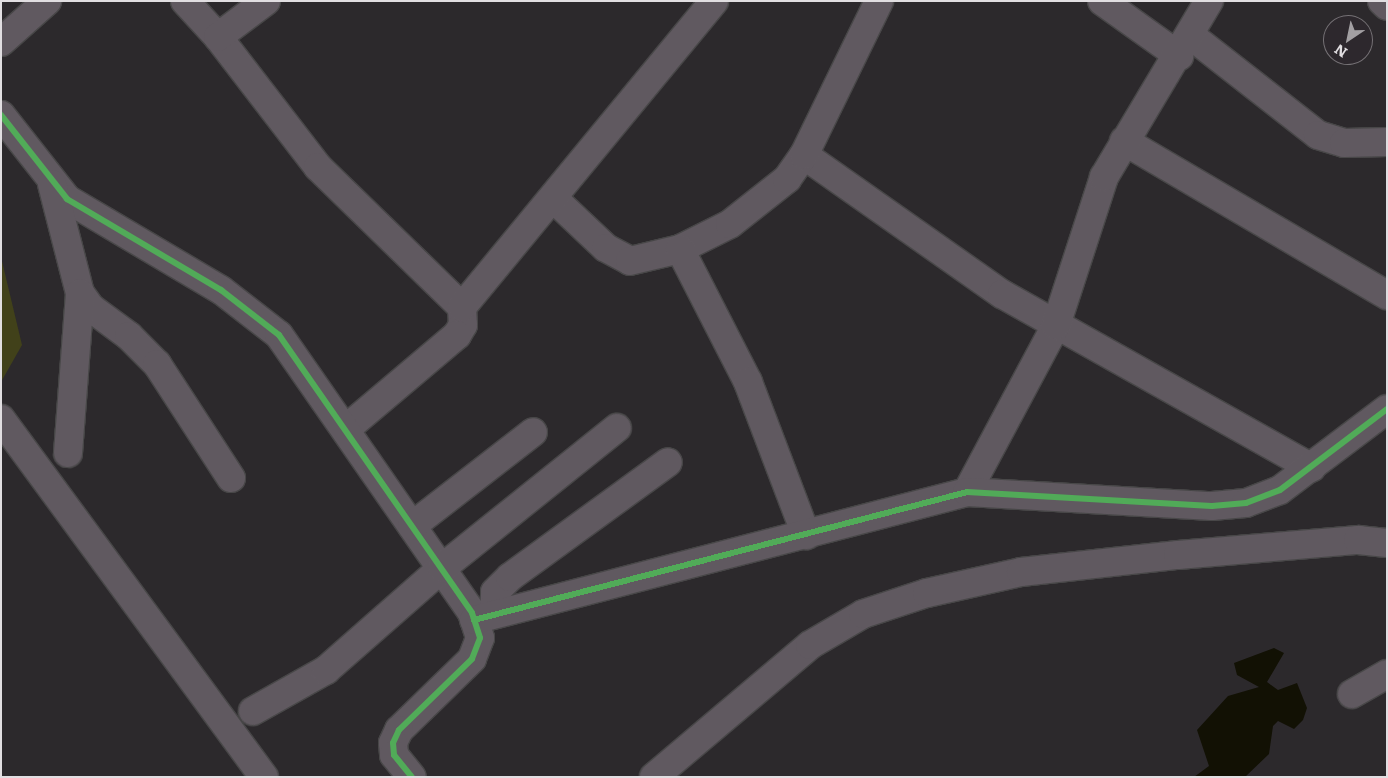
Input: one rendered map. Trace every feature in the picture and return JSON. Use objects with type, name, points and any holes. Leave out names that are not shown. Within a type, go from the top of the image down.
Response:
[{"type":"street","points":[[1,42],[47,1]]},
{"type":"street","points":[[185,1],[218,37],[318,166],[462,307],[463,325],[457,335],[348,428]]},
{"type":"street","points":[[218,37],[266,1]]},
{"type":"street","points":[[462,307],[554,199],[714,1]]},
{"type":"street","points":[[554,199],[619,257],[641,261],[680,249],[730,224],[760,203],[787,179],[804,155],[879,1]]},
{"type":"street","points":[[1102,1],[1184,46],[1318,135],[1344,143],[1387,142]]},
{"type":"street","points":[[967,492],[1056,325],[1104,176],[1184,46],[1209,1]]},
{"type":"street","points":[[1382,1],[1387,6]]},
{"type":"street","points":[[1,115],[52,184],[90,214],[257,314],[279,335],[348,428],[442,568],[484,617]]},
{"type":"street","points":[[1124,141],[1387,295]]},
{"type":"street","points":[[804,155],[1002,294],[1312,468]]},
{"type":"street","points":[[52,184],[80,293],[68,453]]},
{"type":"street","points":[[680,249],[748,382],[806,535]]},
{"type":"street","points":[[80,293],[91,308],[129,336],[157,364],[231,478]]},
{"type":"street","points":[[484,617],[967,492],[1212,506],[1246,503],[1280,490],[1312,468],[1387,410]]},
{"type":"street","points":[[1,419],[264,777]]},
{"type":"street","points":[[253,711],[326,670],[442,568],[617,428]]},
{"type":"street","points":[[412,526],[533,432]]},
{"type":"street","points":[[412,777],[394,755],[393,743],[399,730],[472,659],[480,638],[484,617],[495,592],[510,577],[668,462]]},
{"type":"street","points":[[654,777],[810,645],[864,614],[927,593],[1021,572],[1158,557],[1358,540],[1387,543]]},
{"type":"street","points":[[1352,694],[1387,674]]},
{"type":"shaded area","points":[[1,257],[22,345],[1,382]]},
{"type":"shaded area","points":[[1274,648],[1284,653],[1267,682],[1278,690],[1297,683],[1307,708],[1303,720],[1294,729],[1278,721],[1273,726],[1269,754],[1245,777],[1194,777],[1209,766],[1197,730],[1228,696],[1259,687],[1237,675],[1234,663]]},
{"type":"cycle path","points":[[1,115],[67,199],[221,290],[279,335],[472,613],[480,638],[472,659],[399,730],[393,743],[394,755],[412,777]]},
{"type":"cycle path","points":[[474,620],[967,492],[1212,506],[1246,503],[1280,490],[1387,409]]}]
